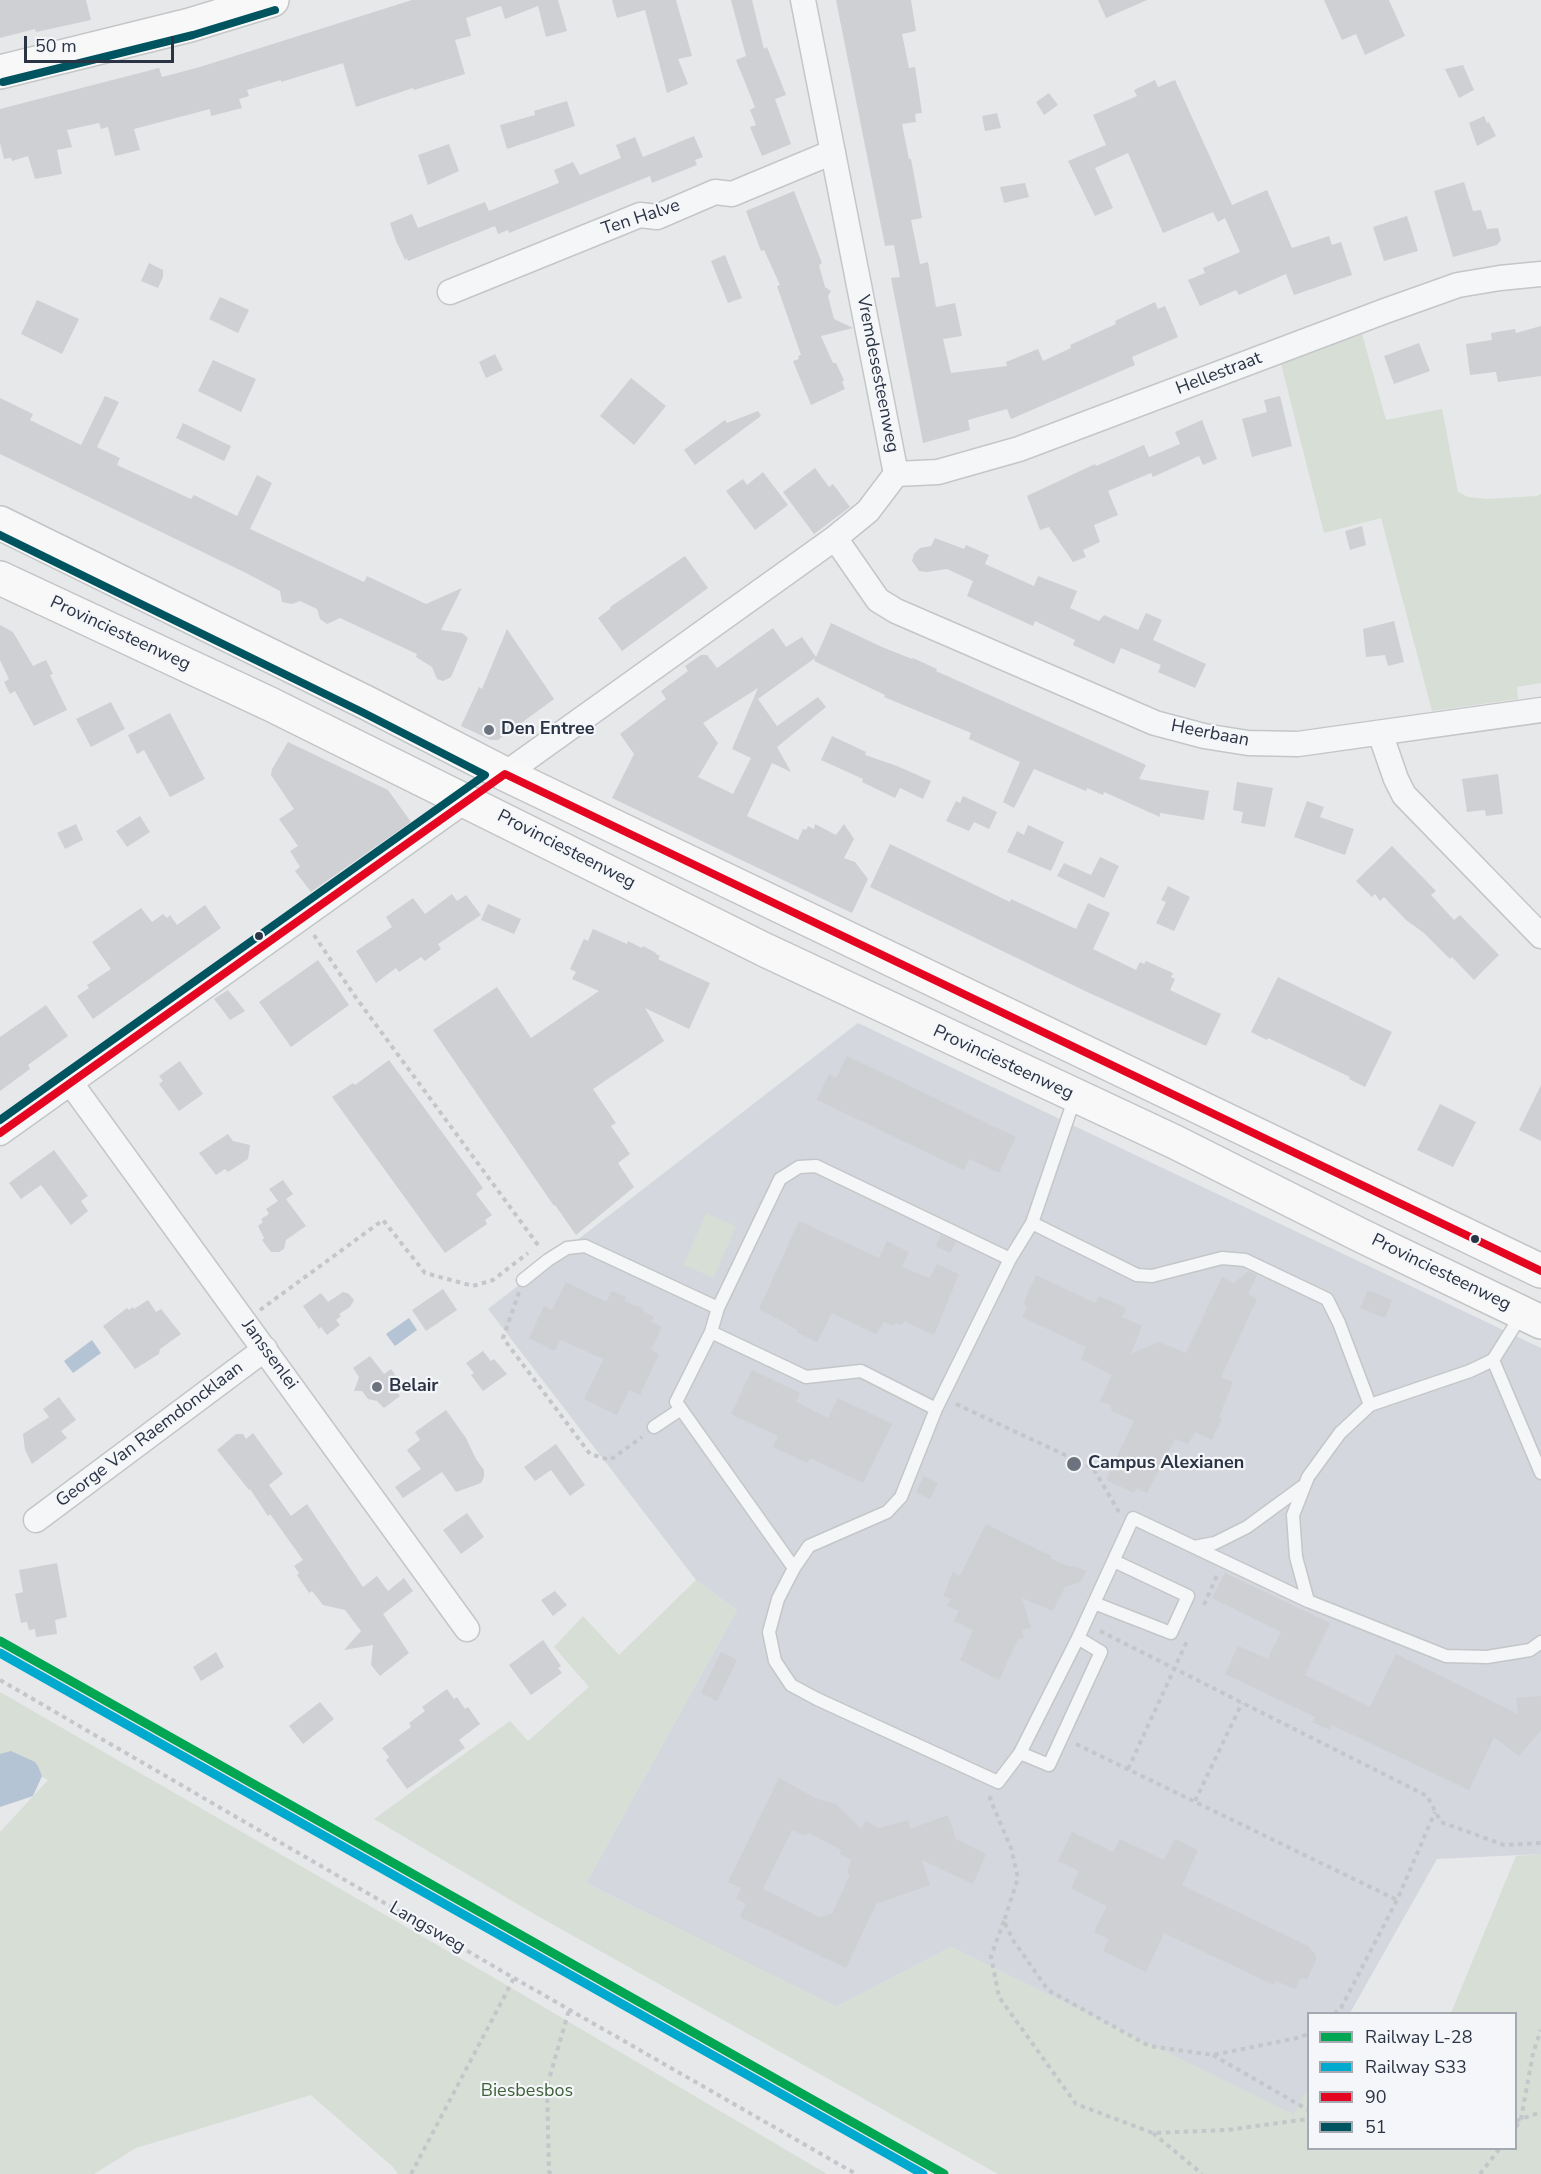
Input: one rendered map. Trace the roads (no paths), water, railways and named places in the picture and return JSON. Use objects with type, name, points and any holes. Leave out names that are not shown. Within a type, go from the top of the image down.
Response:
[{"type":"main road","points":[[0,72],[190,25],[272,0]]},
{"type":"main road","points":[[0,523],[367,702],[505,774],[1541,1270]]},
{"type":"main road","name":"Provinciesteenweg","points":[[0,578],[270,704],[765,950],[1185,1147],[1362,1236],[1532,1317]]},
{"type":"main road","name":"Provinciesteenweg","points":[[466,800],[505,774]]},
{"type":"street","name":"Vremdesesteenweg","points":[[505,774],[835,538],[868,511],[896,474],[803,0]]},
{"type":"street","name":"Ten Halve","points":[[450,292],[640,215],[657,217],[715,192],[732,194],[833,152]]},
{"type":"street","name":"Hellestraat","points":[[896,474],[938,472],[1019,449],[1458,285],[1541,274]]},
{"type":"street","name":"Heerbaan","points":[[835,538],[878,600],[896,611],[1155,723],[1203,736],[1248,743],[1298,744],[1541,710]]},
{"type":"street","points":[[1380,734],[1404,795],[1541,936]]},
{"type":"street","points":[[0,1133],[466,800]]},
{"type":"street","name":"Janssenlei","points":[[70,1082],[467,1629]]},
{"type":"street","name":"George Van Raemdoncklaan","points":[[36,1520],[265,1349]]},
{"type":"lane","points":[[1076,1097],[1032,1222],[1010,1259],[939,1403],[901,1497],[887,1512],[809,1546],[794,1568],[778,1599],[769,1632],[775,1661],[791,1685],[817,1700],[998,1782],[1020,1753],[1078,1638],[1133,1518],[1308,1601],[1446,1656],[1487,1657],[1530,1650],[1541,1642]]},
{"type":"lane","points":[[794,1568],[676,1402],[711,1332],[718,1308],[780,1179],[799,1167],[816,1166],[1010,1259]]},
{"type":"lane","points":[[1032,1222],[1137,1275],[1152,1276],[1222,1258],[1245,1260],[1327,1299],[1339,1323],[1370,1405]]},
{"type":"lane","points":[[523,1280],[567,1248],[585,1246],[718,1308]]},
{"type":"lane","points":[[1308,1601],[1296,1557],[1293,1515],[1308,1477],[1340,1433],[1370,1405],[1470,1371],[1492,1360],[1532,1317]]},
{"type":"lane","points":[[711,1332],[806,1377],[861,1371],[939,1403]]},
{"type":"lane","points":[[1492,1360],[1541,1473]]},
{"type":"lane","points":[[654,1427],[681,1409]]},
{"type":"lane","points":[[1193,1547],[1215,1543],[1247,1527],[1304,1485]]},
{"type":"lane","points":[[1094,1603],[1171,1633],[1188,1596],[1113,1561]]},
{"type":"lane","points":[[1020,1753],[1049,1765],[1101,1652],[1078,1638]]},
{"type":"water","points":[[409,1318],[417,1330],[395,1346],[386,1334]]},
{"type":"water","points":[[92,1340],[101,1353],[73,1373],[64,1361]]},
{"type":"water","points":[[11,1751],[35,1762],[42,1776],[33,1796],[0,1807],[0,1754]]},
{"type":"rail line","name":"L-28","points":[[0,1641],[944,2174]]},
{"type":"rail line","name":"S33","points":[[0,1653],[923,2174]]},
{"type":"place","name":"Den Entree","points":[[489,730]]},
{"type":"place","name":"Belair","points":[[377,1387]]},
{"type":"place","name":"Campus Alexianen","points":[[1074,1464]]},
{"type":"park label","name":"Biesbesbos","points":[[527,2092]]}]
